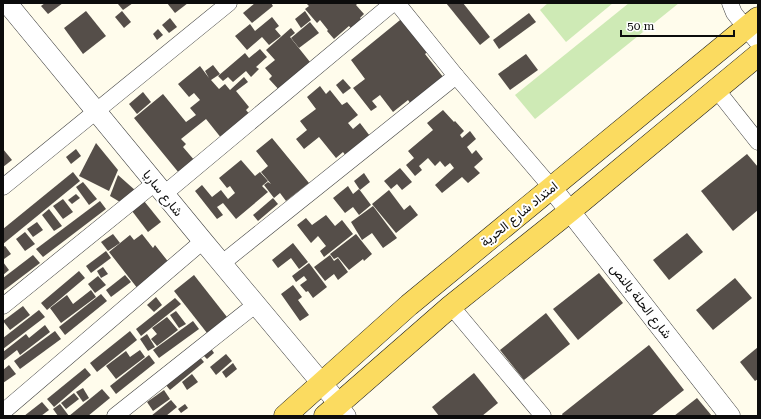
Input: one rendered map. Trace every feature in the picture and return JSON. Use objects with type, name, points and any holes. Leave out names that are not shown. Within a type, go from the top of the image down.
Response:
[{"type":"main road","name":"امتداد شارع الحرية","points":[[285,416],[409,305],[551,187],[754,29]]},
{"type":"main road","points":[[337,412],[452,306],[570,211],[758,55]]},
{"type":"street","name":"شارع ساريا","points":[[7,3],[255,305],[322,382],[337,412]]},
{"type":"street","points":[[3,187],[229,3]]},
{"type":"street","points":[[3,306],[160,189],[393,3]]},
{"type":"street","points":[[398,3],[456,76],[551,187]]},
{"type":"street","points":[[730,3],[734,13],[754,29]]},
{"type":"street","points":[[221,264],[456,76]]},
{"type":"street","points":[[716,89],[758,142]]},
{"type":"street","name":"شارع الحلة بالنص","points":[[551,187],[730,416]]},
{"type":"street","points":[[3,412],[203,241]]},
{"type":"street","points":[[115,416],[255,305]]},
{"type":"street","points":[[452,306],[544,416]]},
{"type":"green space","points":[[548,3],[613,3],[566,42],[540,10]]},
{"type":"green space","points":[[629,3],[679,3],[535,119],[515,95]]},
{"type":"building","points":[[45,3],[63,3],[48,14],[41,6]]},
{"type":"building","points":[[133,3],[123,10],[118,4]]},
{"type":"building","points":[[167,3],[188,3],[175,13]]},
{"type":"building","points":[[255,3],[271,3],[273,6],[252,23],[243,13]]},
{"type":"building","points":[[306,3],[358,3],[356,5],[364,14],[360,18],[365,24],[355,33],[349,26],[334,39],[320,20],[317,23],[305,9],[309,6]]},
{"type":"building","points":[[446,3],[463,3],[490,37],[480,45]]},
{"type":"building","points":[[86,11],[106,36],[83,54],[64,28]]},
{"type":"building","points":[[122,11],[131,22],[124,28],[115,17]]},
{"type":"building","points":[[305,11],[311,20],[301,28],[295,19]]},
{"type":"building","points":[[529,13],[536,22],[499,49],[493,40]]},
{"type":"building","points":[[405,16],[431,49],[425,54],[447,82],[414,108],[408,100],[393,112],[380,95],[372,101],[377,107],[371,111],[353,88],[365,79],[351,60]]},
{"type":"building","points":[[272,17],[279,26],[275,29],[281,36],[269,45],[262,37],[247,50],[235,36],[250,24],[255,31]]},
{"type":"building","points":[[170,18],[177,27],[169,33],[162,25]]},
{"type":"building","points":[[310,22],[319,33],[299,48],[291,38]]},
{"type":"building","points":[[291,28],[295,33],[290,37],[314,67],[282,93],[269,79],[272,76],[265,68],[275,60],[266,50]]},
{"type":"building","points":[[158,29],[163,35],[157,40],[153,34]]},
{"type":"building","points":[[260,49],[267,57],[256,67],[259,69],[251,77],[246,71],[233,82],[228,77],[223,81],[218,76],[245,53],[249,58]]},
{"type":"building","points":[[526,54],[538,70],[510,90],[498,74]]},
{"type":"building","points":[[213,65],[220,74],[211,80],[219,89],[225,84],[230,90],[244,77],[248,82],[236,91],[249,107],[246,110],[251,116],[222,139],[206,119],[181,139],[186,144],[183,147],[195,161],[179,173],[134,118],[163,94],[186,122],[196,115],[190,108],[200,100],[194,93],[189,97],[178,84],[200,66],[209,78],[205,71]]},
{"type":"building","points":[[343,79],[351,88],[343,94],[336,85]]},
{"type":"building","points":[[320,86],[326,94],[330,90],[342,105],[347,102],[358,115],[348,123],[353,129],[360,123],[373,140],[349,160],[343,152],[336,158],[319,137],[304,149],[296,139],[307,130],[300,121],[316,109],[307,97]]},
{"type":"building","points":[[143,92],[151,102],[137,114],[129,104]]},
{"type":"building","points":[[443,110],[464,131],[460,135],[462,138],[470,131],[476,139],[467,147],[472,154],[476,150],[483,159],[474,167],[480,173],[468,183],[462,177],[442,193],[435,185],[454,168],[450,163],[445,167],[440,161],[435,166],[428,158],[419,166],[422,170],[415,176],[406,165],[414,158],[408,151],[433,130],[427,123]]},
{"type":"building","points":[[272,138],[309,183],[286,201],[280,193],[274,198],[264,185],[268,182],[271,184],[261,172],[268,166],[256,151]]},
{"type":"building","points":[[96,143],[118,170],[109,191],[79,176]]},
{"type":"building","points":[[3,149],[12,160],[3,167]]},
{"type":"building","points":[[76,149],[81,156],[71,164],[66,157]]},
{"type":"building","points":[[747,154],[758,167],[758,210],[733,231],[701,191]]},
{"type":"building","points":[[241,160],[255,176],[260,172],[268,181],[262,186],[268,192],[236,219],[223,203],[217,207],[223,215],[217,219],[195,191],[202,185],[212,197],[221,190],[228,199],[235,193],[230,186],[227,188],[219,178]]},
{"type":"building","points":[[400,168],[412,182],[402,190],[397,184],[391,189],[384,181]]},
{"type":"building","points":[[73,172],[80,181],[3,244],[3,229]]},
{"type":"building","points":[[364,173],[370,182],[360,190],[354,181]]},
{"type":"building","points":[[118,175],[136,191],[125,205],[110,196]]},
{"type":"building","points":[[83,182],[97,199],[89,205],[76,187]]},
{"type":"building","points":[[348,186],[353,194],[359,189],[371,205],[359,215],[353,207],[345,213],[333,198]]},
{"type":"building","points":[[389,190],[404,210],[410,205],[418,215],[396,233],[372,204]]},
{"type":"building","points":[[76,194],[80,198],[72,204],[68,200]]},
{"type":"building","points":[[273,198],[278,204],[258,221],[253,215]]},
{"type":"building","points":[[63,199],[73,212],[63,219],[53,206]]},
{"type":"building","points":[[100,201],[106,209],[43,257],[36,249]]},
{"type":"building","points":[[144,201],[161,222],[148,232],[132,211]]},
{"type":"building","points":[[373,206],[397,238],[383,248],[372,233],[362,240],[351,222]]},
{"type":"building","points":[[49,209],[62,226],[54,231],[42,215]]},
{"type":"building","points":[[326,215],[335,226],[342,220],[353,234],[324,257],[320,251],[326,246],[318,236],[311,243],[297,225],[306,218],[312,225]]},
{"type":"building","points":[[37,222],[43,230],[33,237],[27,229]]},
{"type":"building","points":[[25,232],[35,244],[25,251],[16,239]]},
{"type":"building","points":[[687,233],[703,252],[669,280],[653,260]]},
{"type":"building","points":[[113,234],[120,243],[108,251],[101,242]]},
{"type":"building","points":[[142,234],[153,248],[155,245],[170,264],[138,289],[109,252],[130,235],[134,240]]},
{"type":"building","points":[[356,234],[372,254],[349,270],[338,257],[334,259],[330,254]]},
{"type":"building","points":[[293,243],[308,262],[299,269],[291,258],[278,268],[272,260]]},
{"type":"building","points":[[5,246],[11,254],[4,259],[3,247]]},
{"type":"building","points":[[106,251],[111,258],[91,273],[86,266]]},
{"type":"building","points":[[33,255],[40,263],[3,291],[3,278]]},
{"type":"building","points":[[330,255],[334,261],[338,258],[348,272],[338,280],[334,274],[325,281],[314,267]]},
{"type":"building","points":[[3,262],[9,270],[3,275]]},
{"type":"building","points":[[309,263],[327,287],[313,298],[308,291],[306,292],[300,285],[307,280],[304,276],[296,282],[292,276]]},
{"type":"building","points":[[103,267],[108,274],[101,278],[97,271]]},
{"type":"building","points":[[79,271],[85,278],[47,310],[41,303]]},
{"type":"building","points":[[599,273],[623,303],[578,340],[553,309]]},
{"type":"building","points":[[125,275],[131,282],[111,297],[106,290]]},
{"type":"building","points":[[194,275],[227,317],[207,333],[174,291]]},
{"type":"building","points":[[98,276],[106,285],[95,293],[88,284]]},
{"type":"building","points":[[735,278],[752,298],[713,330],[696,310]]},
{"type":"building","points":[[293,285],[302,297],[298,300],[309,315],[300,321],[281,294]]},
{"type":"building","points":[[91,290],[96,297],[61,323],[50,308],[67,295],[73,304]]},
{"type":"building","points":[[101,294],[107,301],[65,335],[59,327]]},
{"type":"building","points":[[156,297],[162,305],[154,312],[147,305]]},
{"type":"building","points":[[175,298],[181,304],[141,336],[136,329]]},
{"type":"building","points":[[23,306],[30,315],[10,330],[3,321]]},
{"type":"building","points":[[39,310],[45,317],[3,349],[3,338]]},
{"type":"building","points":[[176,311],[186,324],[179,328],[170,315]]},
{"type":"building","points":[[546,313],[570,344],[524,380],[500,350]]},
{"type":"building","points":[[167,317],[178,330],[157,346],[151,339],[157,334],[152,328]]},
{"type":"building","points":[[193,321],[199,329],[159,358],[153,350]]},
{"type":"building","points":[[45,325],[50,332],[20,355],[17,350],[3,361],[3,352],[26,334],[29,338]]},
{"type":"building","points":[[55,331],[61,339],[20,369],[14,361]]},
{"type":"building","points":[[130,331],[137,340],[97,372],[90,363]]},
{"type":"building","points":[[147,334],[155,347],[148,351],[140,339]]},
{"type":"building","points":[[649,345],[684,390],[651,416],[563,416],[562,414]]},
{"type":"building","points":[[210,347],[214,353],[207,359],[202,354]]},
{"type":"building","points":[[758,347],[758,379],[755,381],[740,362]]},
{"type":"building","points":[[140,350],[145,357],[116,379],[106,366],[126,351],[130,357]]},
{"type":"building","points":[[226,354],[232,361],[216,375],[210,367]]},
{"type":"building","points":[[149,355],[155,363],[116,394],[110,386]]},
{"type":"building","points":[[198,355],[204,362],[170,390],[165,384]]},
{"type":"building","points":[[233,363],[237,369],[226,378],[222,372]]},
{"type":"building","points":[[9,365],[16,374],[3,383],[3,370]]},
{"type":"building","points":[[85,368],[91,375],[54,407],[47,399]]},
{"type":"building","points":[[474,373],[498,403],[482,416],[439,416],[432,407]]},
{"type":"building","points":[[192,374],[198,382],[187,390],[182,382]]},
{"type":"building","points":[[83,388],[89,398],[83,402],[76,392]]},
{"type":"building","points":[[102,389],[110,398],[88,416],[69,416]]},
{"type":"building","points":[[164,390],[170,399],[153,411],[147,402]]},
{"type":"building","points":[[74,393],[79,399],[66,409],[61,403]]},
{"type":"building","points":[[697,398],[712,416],[674,416]]},
{"type":"building","points":[[171,400],[177,407],[166,416],[151,416]]},
{"type":"building","points":[[42,402],[49,410],[41,416],[24,416]]},
{"type":"building","points":[[60,404],[69,416],[58,416],[53,409]]},
{"type":"building","points":[[185,404],[188,408],[181,413],[178,409]]}]
